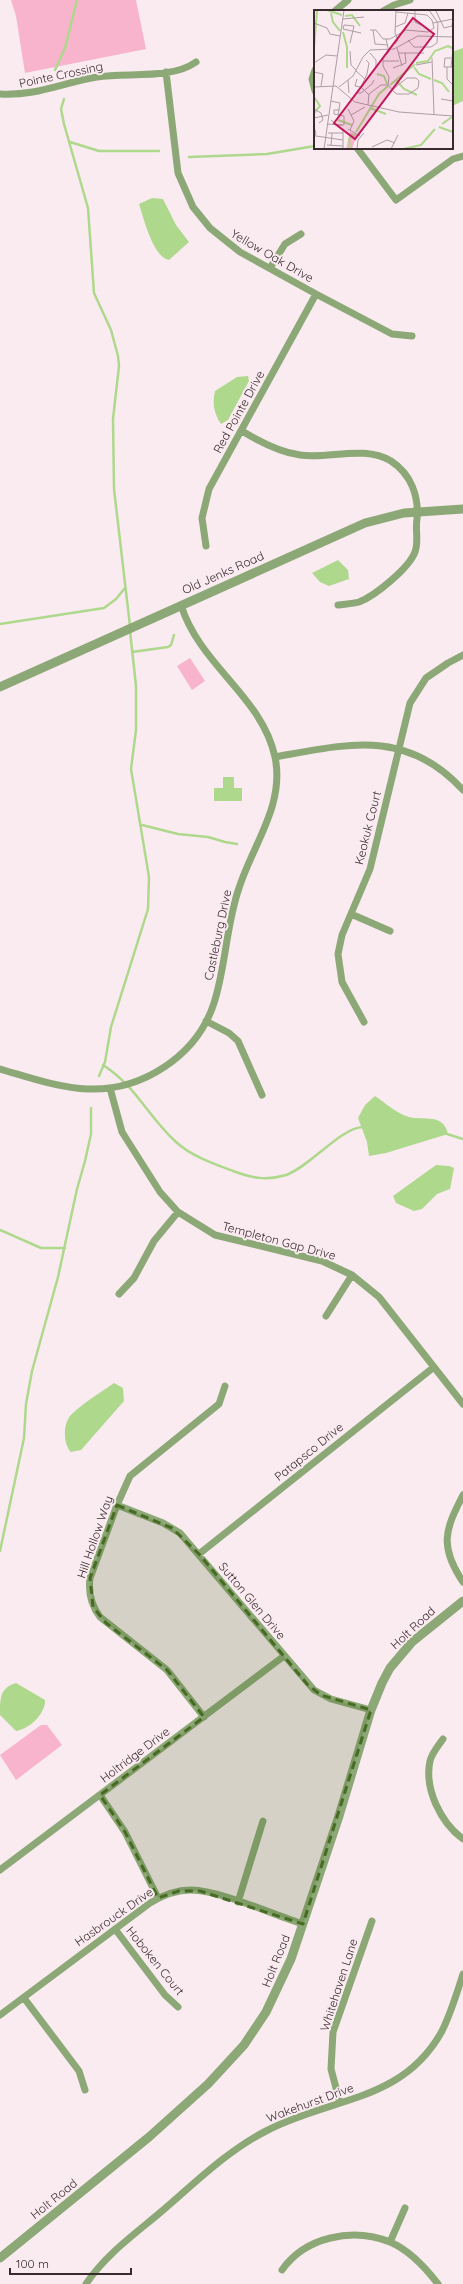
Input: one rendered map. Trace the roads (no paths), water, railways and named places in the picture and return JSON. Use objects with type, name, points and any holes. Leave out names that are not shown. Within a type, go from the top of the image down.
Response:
[{"type":"street","points":[[336,10],[348,0]]},
{"type":"street","points":[[385,10],[394,5],[410,0]]},
{"type":"street","name":"Pointe Crossing","points":[[0,94],[34,94],[96,77],[166,72],[185,69],[196,62]]},
{"type":"street","name":"Yellow Oak Drive","points":[[166,72],[177,167],[182,183],[193,207],[210,228],[227,244],[316,294],[392,334],[412,336]]},
{"type":"street","points":[[314,73],[312,79],[314,87]]},
{"type":"street","points":[[358,149],[396,200],[453,159],[463,156]]},
{"type":"street","points":[[270,268],[285,244],[301,234]]},
{"type":"street","name":"Red Pointe Drive","points":[[206,546],[202,525],[205,500],[223,463],[242,431],[316,294]]},
{"type":"street","points":[[242,431],[270,447],[288,453],[311,456],[372,454],[390,461],[404,472],[412,485],[417,500],[417,543],[415,552],[406,567],[364,599],[338,605]]},
{"type":"street","name":"Old Jenks Road","points":[[0,687],[365,523],[417,511],[463,509]]},
{"type":"street","name":"Castleburg Drive","points":[[0,1069],[66,1086],[86,1089],[110,1088],[146,1077],[170,1064],[189,1046],[206,1021],[218,988],[237,892],[273,807],[277,782],[275,757],[262,723],[203,650],[192,633],[181,605]]},
{"type":"street","name":"Keokuk Court","points":[[364,1022],[344,989],[339,964],[340,945],[370,869],[410,702],[417,690],[431,675],[463,655]]},
{"type":"street","points":[[275,757],[345,745],[365,744],[398,748],[432,764],[463,790]]},
{"type":"street","points":[[351,914],[390,932]]},
{"type":"street","points":[[206,1021],[229,1033],[238,1041],[262,1095]]},
{"type":"street","name":"Templeton Gap Drive","points":[[110,1088],[122,1132],[160,1192],[178,1212],[215,1235],[322,1261],[352,1275],[378,1297],[463,1404]]},
{"type":"street","points":[[119,1294],[134,1278],[154,1241],[178,1212]]},
{"type":"street","points":[[326,1316],[352,1275]]},
{"type":"street","name":"Patapsco Drive","points":[[199,1554],[434,1367]]},
{"type":"street","name":"Hill Hollow Way","points":[[204,1717],[167,1670],[106,1623],[93,1607],[90,1594],[90,1578],[117,1505],[130,1476],[219,1404],[225,1386]]},
{"type":"street","points":[[463,1495],[449,1524],[447,1539],[454,1566],[463,1582]]},
{"type":"street","name":"Sutton Glen Drive","points":[[117,1505],[172,1528],[199,1554],[307,1684],[321,1695],[371,1710]]},
{"type":"street","name":"Holt Road","points":[[0,2258],[149,2137],[229,2062],[244,2045],[266,2012],[291,1959],[371,1710],[382,1683],[406,1649],[433,1623],[463,1601]]},
{"type":"street","name":"Holtridge Drive","points":[[0,1870],[284,1656]]},
{"type":"street","points":[[443,1739],[430,1759],[432,1789],[444,1818],[463,1839]]},
{"type":"street","points":[[100,1795],[126,1832],[158,1898]]},
{"type":"street","points":[[238,1902],[263,1821]]},
{"type":"street","name":"Hasbrouck Drive","points":[[0,2015],[158,1898],[169,1894],[191,1890],[212,1894],[303,1924]]},
{"type":"street","name":"Whitehaven Lane","points":[[340,2102],[331,2064],[333,2032],[372,1921]]},
{"type":"street","name":"Hoboken Court","points":[[115,1929],[165,1995],[178,2007]]},
{"type":"street","name":"Wakehurst Drive","points":[[86,2284],[107,2258],[242,2145],[286,2122],[387,2086],[417,2064],[433,2045],[442,2030],[463,1974]]},
{"type":"street","points":[[24,1998],[83,2077],[85,2090]]},
{"type":"street","points":[[390,2242],[405,2208]]},
{"type":"street","points":[[282,2270],[290,2258],[300,2250],[319,2241],[333,2237],[356,2236],[390,2242],[415,2258],[438,2284]]},
{"type":"waterway","points":[[55,70],[65,48],[77,0]]},
{"type":"waterway","points":[[64,99],[61,109],[64,124],[88,208],[94,293],[111,330],[118,356],[119,366],[113,419],[114,489],[130,626]]},
{"type":"waterway","points":[[70,142],[99,151],[159,151]]},
{"type":"waterway","points":[[189,157],[267,154],[314,146]]},
{"type":"waterway","points":[[0,624],[104,608],[116,599],[125,588]]},
{"type":"waterway","points":[[99,1076],[105,1062],[111,1027],[148,909],[149,877],[131,769],[136,730],[136,686],[130,631]]},
{"type":"waterway","points":[[132,652],[168,647],[171,645],[174,635]]},
{"type":"waterway","points":[[142,825],[178,834],[208,837],[237,844]]},
{"type":"waterway","points":[[103,1065],[134,1092],[158,1123],[182,1147],[203,1159],[246,1175],[259,1178],[272,1178],[286,1175],[305,1164],[335,1140],[354,1129],[363,1127]]},
{"type":"waterway","points":[[0,1551],[24,1438],[26,1404],[32,1371],[58,1277],[77,1189],[91,1134],[91,1108]]},
{"type":"waterway","points":[[444,1133],[463,1139]]},
{"type":"waterway","points":[[0,1230],[41,1248],[65,1248]]}]
